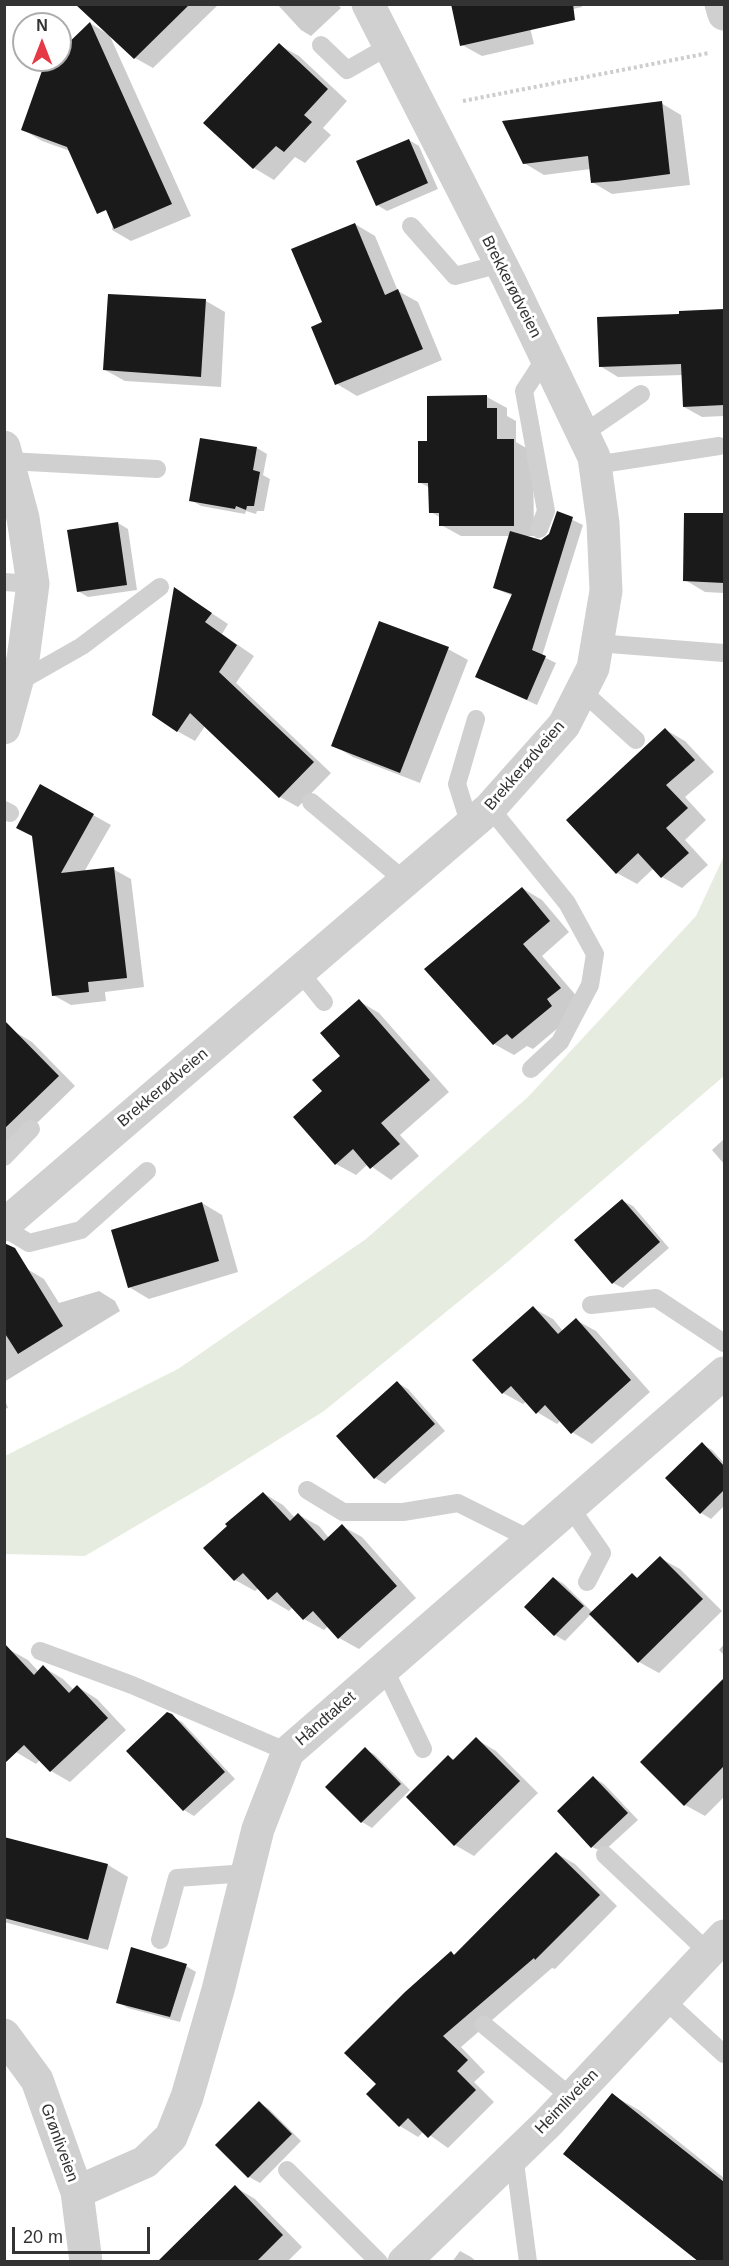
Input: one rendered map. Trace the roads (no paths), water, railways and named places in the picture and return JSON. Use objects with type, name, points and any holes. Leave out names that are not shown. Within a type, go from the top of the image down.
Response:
[{"type":"street","name":"Brekkerødveien","points":[[4,1226],[480,816],[564,725],[593,668],[606,591],[603,523],[594,457],[500,264],[368,4]]},
{"type":"street","points":[[721,4],[724,14]]},
{"type":"street","points":[[4,728],[23,659],[19,583],[23,518],[7,454]]},
{"type":"street","name":"Håndtaket","points":[[77,2192],[145,2162],[171,2137],[187,2097],[258,1829],[288,1752],[724,1373]]},
{"type":"street","name":"Heimliveien","points":[[404,2262],[572,2098],[717,1945]]},
{"type":"street","name":"Grønliveien","points":[[4,2035],[36,2080],[77,2192],[86,2262]]},
{"type":"lane","points":[[321,45],[347,70],[389,46]]},
{"type":"lane","points":[[411,226],[454,276],[500,264]]},
{"type":"lane","points":[[539,529],[546,511],[524,391],[546,357]]},
{"type":"lane","points":[[583,434],[642,394]]},
{"type":"lane","points":[[596,465],[719,446]]},
{"type":"lane","points":[[7,454],[157,469]]},
{"type":"lane","points":[[17,683],[82,646],[160,587]]},
{"type":"lane","points":[[597,643],[724,653]]},
{"type":"lane","points":[[581,690],[636,740]]},
{"type":"lane","points":[[476,719],[457,784],[480,816],[567,903],[595,954],[590,986],[560,1042],[531,1069]]},
{"type":"lane","points":[[311,802],[405,881]]},
{"type":"lane","points":[[300,972],[324,1002]]},
{"type":"lane","points":[[4,1156],[31,1129]]},
{"type":"lane","points":[[4,1226],[29,1243],[81,1230],[147,1171]]},
{"type":"lane","points":[[591,1305],[656,1298],[724,1343]]},
{"type":"lane","points":[[307,1490],[343,1512],[403,1512],[459,1503],[531,1540]]},
{"type":"lane","points":[[570,1507],[602,1553],[587,1582]]},
{"type":"lane","points":[[40,1651],[132,1685],[288,1752]]},
{"type":"lane","points":[[384,1668],[423,1749]]},
{"type":"lane","points":[[605,1855],[717,1945]]},
{"type":"lane","points":[[160,1940],[177,1878],[247,1873]]},
{"type":"lane","points":[[664,2000],[724,2054]]},
{"type":"lane","points":[[484,2025],[572,2098]]},
{"type":"lane","points":[[514,2155],[528,2262]]},
{"type":"lane","points":[[287,2170],[379,2262]]}]
